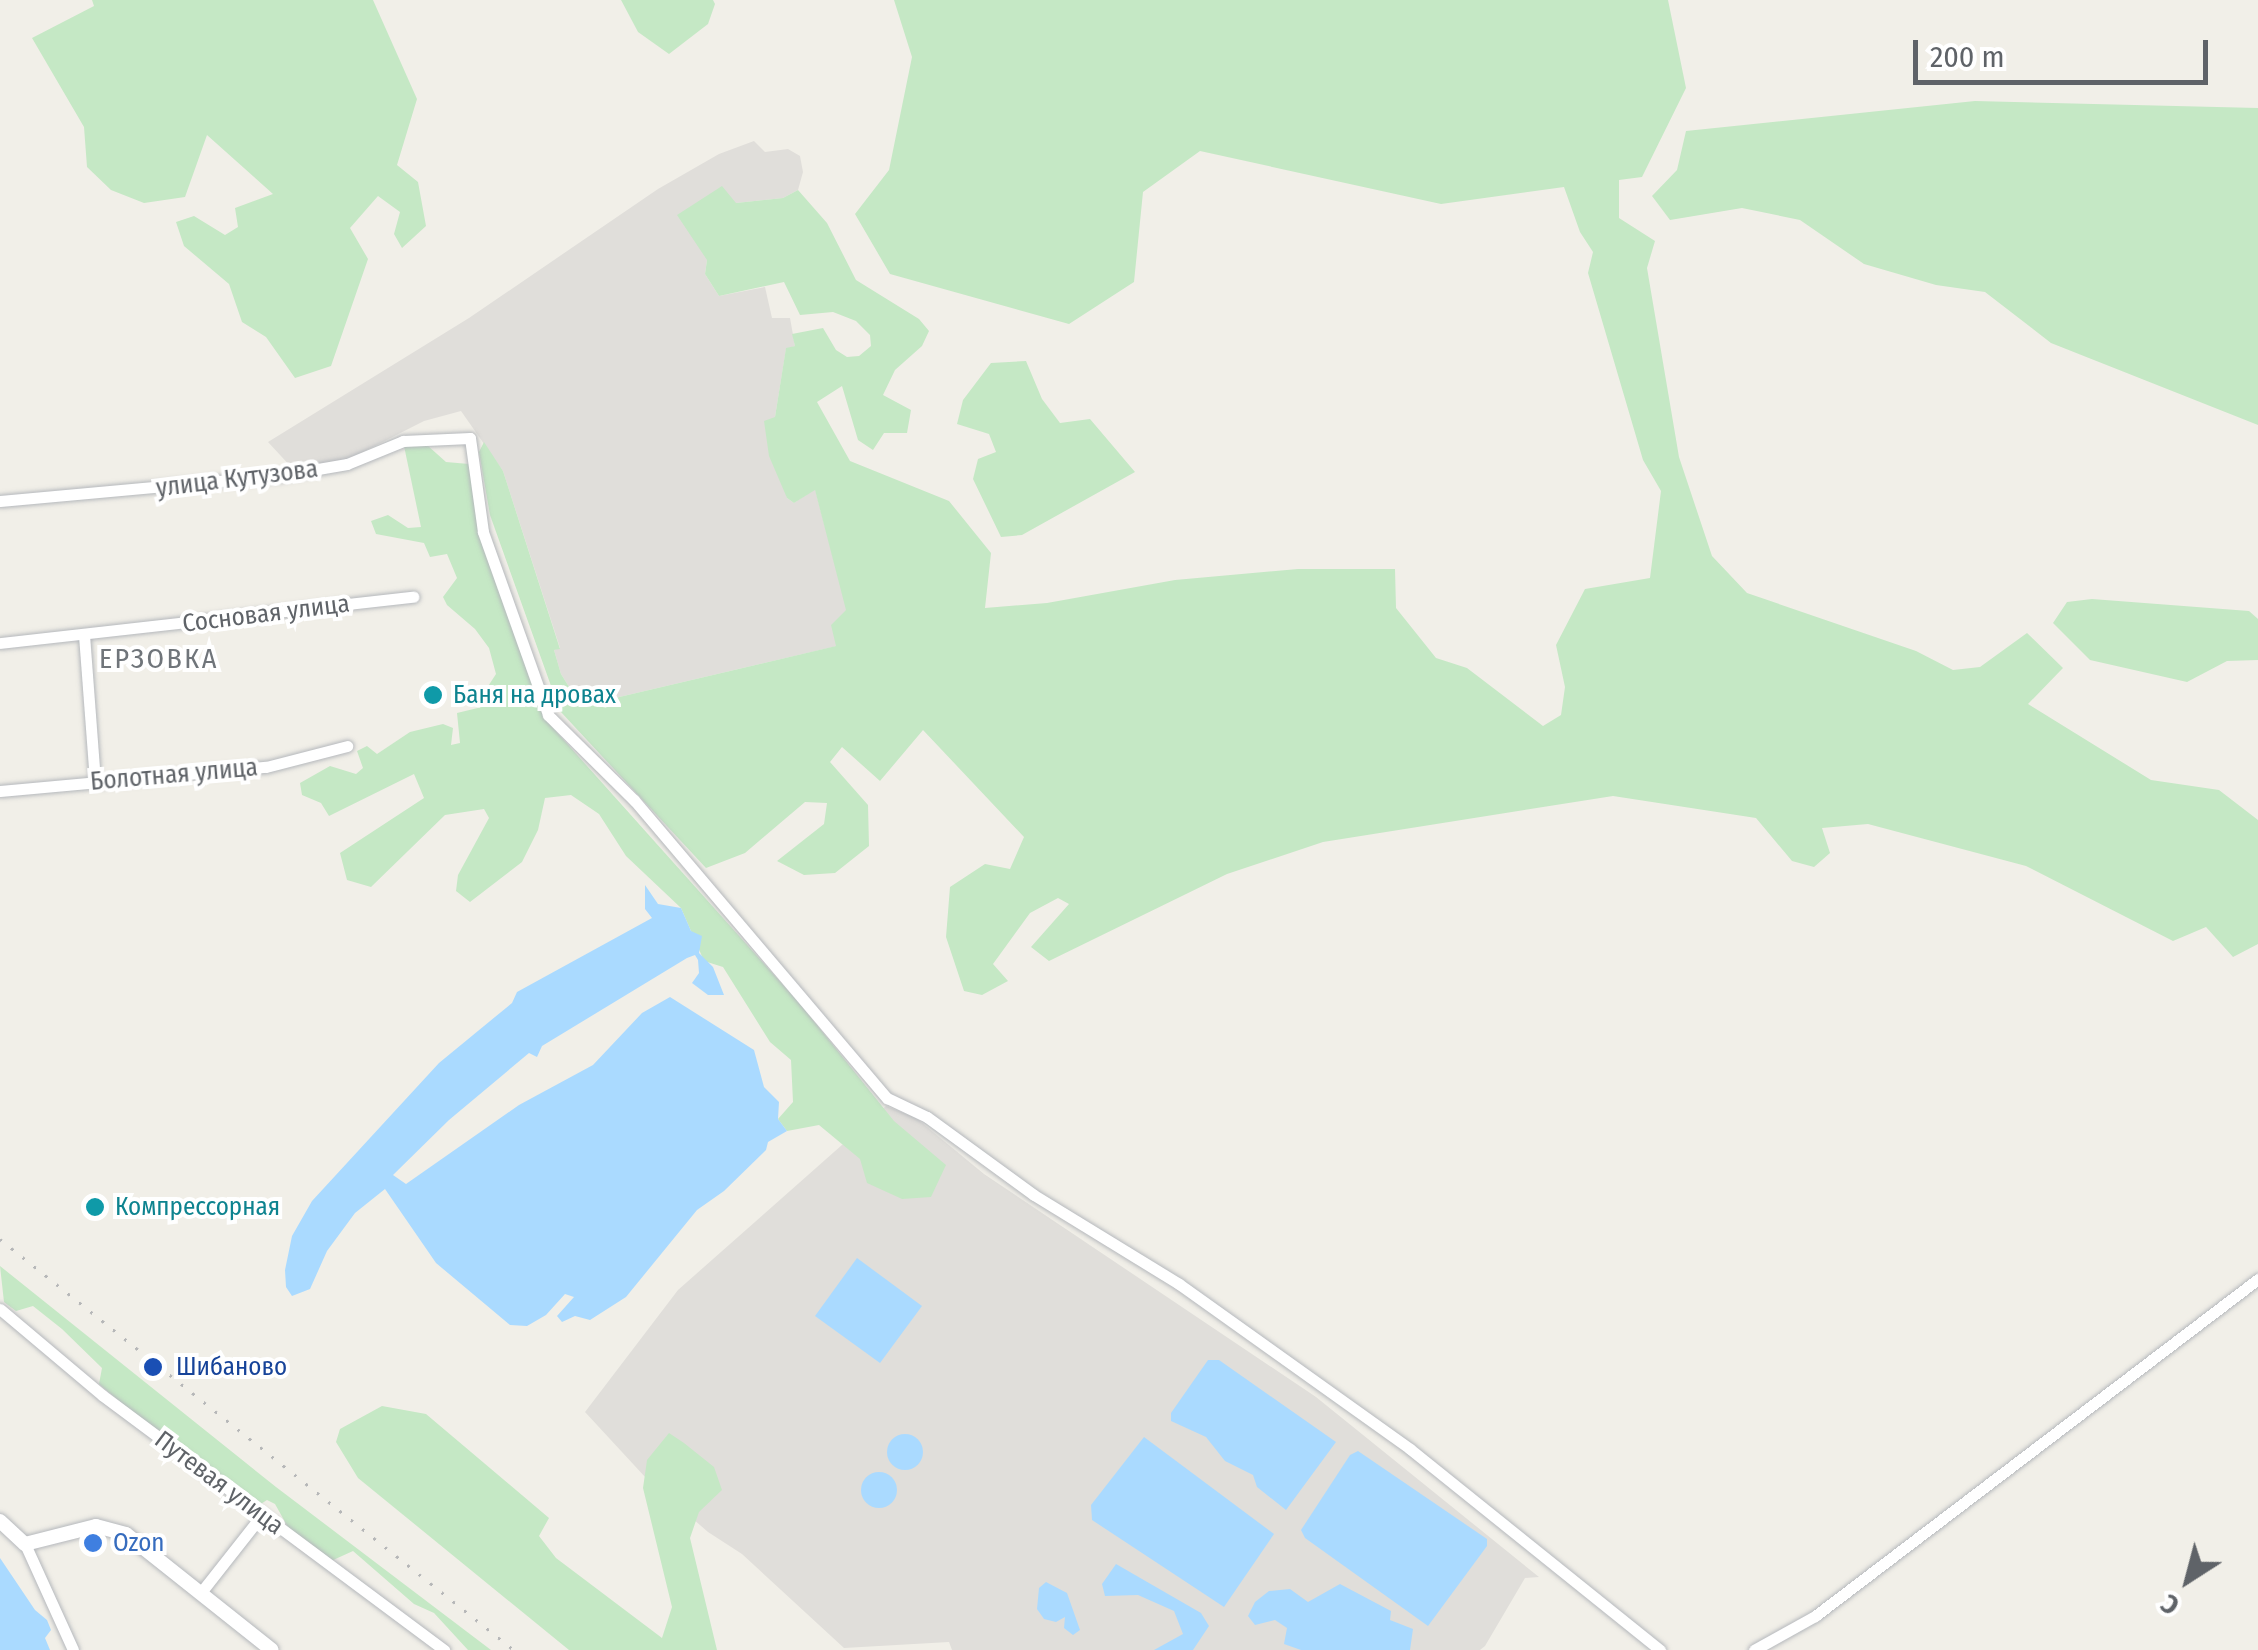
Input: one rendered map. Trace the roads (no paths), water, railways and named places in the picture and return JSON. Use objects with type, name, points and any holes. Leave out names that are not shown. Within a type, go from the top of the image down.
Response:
[{"type":"street","name":"улица Кутузова","points":[[0,501],[277,476],[347,464],[403,441],[470,438],[483,532],[548,715],[634,800],[887,1098],[927,1116],[1034,1196],[1180,1284],[1349,1405],[1660,1650]]},
{"type":"street","name":"Сосновая улица","points":[[0,643],[413,597]]},
{"type":"street","points":[[84,635],[95,782]]},
{"type":"street","name":"Болотная улица","points":[[0,792],[266,768],[346,746]]},
{"type":"street","points":[[1754,1650],[1815,1616],[2258,1279]]},
{"type":"street","name":"Путевая улица","points":[[0,1309],[102,1395],[444,1650]]},
{"type":"street","points":[[202,1591],[261,1516]]},
{"type":"street","points":[[0,1521],[26,1544],[73,1650]]},
{"type":"street","points":[[26,1544],[96,1526],[126,1534],[272,1650]]},
{"type":"water","points":[[645,885],[658,904],[681,908],[691,931],[702,936],[699,953],[713,967],[724,995],[708,995],[692,983],[699,973],[698,960],[695,955],[687,958],[542,1046],[537,1057],[529,1053],[449,1120],[393,1175],[406,1184],[519,1105],[593,1065],[642,1013],[670,997],[754,1050],[764,1087],[779,1102],[778,1119],[787,1131],[768,1142],[766,1150],[724,1191],[697,1210],[626,1297],[590,1320],[575,1316],[562,1322],[557,1316],[574,1297],[565,1294],[546,1315],[527,1326],[510,1325],[436,1263],[385,1189],[355,1213],[327,1251],[310,1289],[292,1296],[286,1287],[285,1270],[292,1236],[312,1201],[439,1063],[512,1003],[517,992],[652,918],[645,909]]},
{"type":"water","points":[[857,1258],[922,1306],[880,1363],[815,1316]]},
{"type":"water","points":[[1208,1360],[1219,1360],[1336,1442],[1286,1510],[1257,1487],[1253,1475],[1225,1461],[1206,1437],[1171,1421],[1171,1413]]},
{"type":"water","points":[[905,1434],[918,1439],[923,1452],[918,1465],[905,1470],[892,1465],[887,1452],[892,1439]]},
{"type":"water","points":[[1144,1437],[1274,1534],[1224,1607],[1092,1520],[1091,1505]]},
{"type":"water","points":[[1358,1451],[1487,1539],[1487,1546],[1428,1626],[1305,1538],[1301,1530],[1350,1455]]},
{"type":"water","points":[[879,1472],[892,1477],[897,1490],[892,1503],[879,1508],[866,1503],[861,1490],[866,1477]]},
{"type":"water","points":[[0,1558],[35,1610],[47,1620],[51,1630],[45,1638],[50,1650],[0,1650]]},
{"type":"water","points":[[1116,1564],[1201,1613],[1209,1626],[1193,1650],[1154,1650],[1183,1634],[1174,1611],[1138,1595],[1105,1596],[1102,1584]]},
{"type":"water","points":[[1046,1582],[1067,1593],[1080,1630],[1073,1635],[1064,1628],[1065,1617],[1056,1622],[1044,1619],[1037,1609],[1039,1588]]},
{"type":"water","points":[[1340,1584],[1391,1611],[1390,1620],[1413,1629],[1410,1650],[1301,1650],[1284,1644],[1287,1628],[1275,1620],[1255,1625],[1248,1616],[1255,1602],[1269,1591],[1290,1589],[1308,1602]]},
{"type":"railway","points":[[0,1239],[514,1650]]},
{"type":"place","name":"Баня на дровах","points":[[433,695]]},
{"type":"place","name":"Компрессорная","points":[[95,1207]]},
{"type":"place","name":"Шибаново","points":[[153,1367]]},
{"type":"place","name":"Ozon","points":[[93,1543]]},
{"type":"district","name":"ЕРЗОВКА","points":[[159,659]]}]
